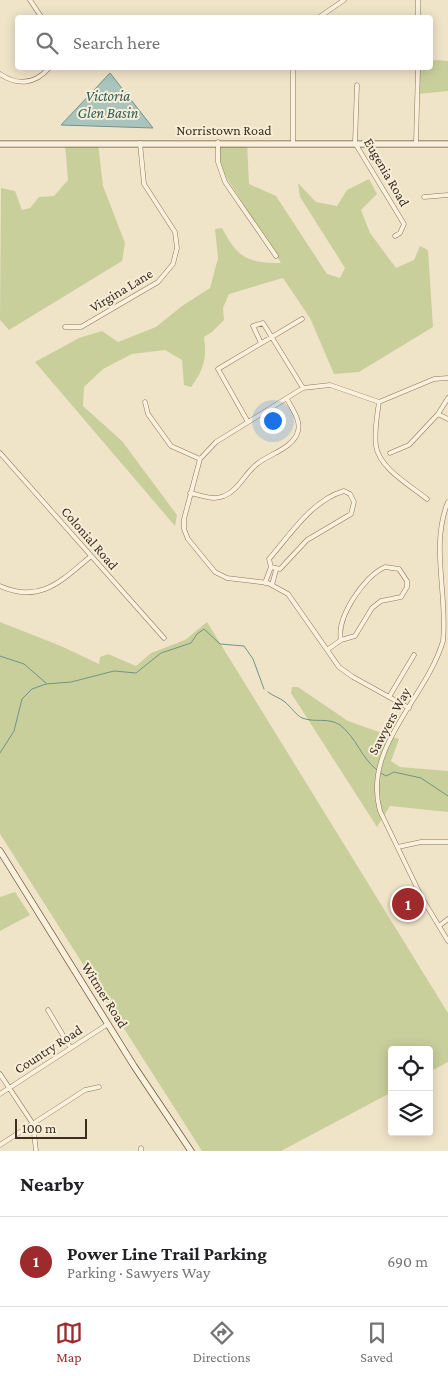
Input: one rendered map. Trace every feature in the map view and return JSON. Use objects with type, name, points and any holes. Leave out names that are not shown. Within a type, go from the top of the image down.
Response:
[{"type":"main road","name":"Norristown Road","points":[[0,144],[293,142],[448,144]]},
{"type":"main road","name":"Witmer Road","points":[[0,851],[108,1024],[191,1151]]},
{"type":"street","points":[[30,0],[40,15]]},
{"type":"street","points":[[322,15],[344,0]]},
{"type":"street","points":[[418,0],[418,15]]},
{"type":"street","points":[[0,74],[24,82],[37,79],[47,70]]},
{"type":"street","points":[[416,143],[418,70]]},
{"type":"street","points":[[293,71],[293,142]]},
{"type":"street","name":"Eugenia Road","points":[[357,85],[355,143],[404,224],[400,233],[395,236]]},
{"type":"street","points":[[218,142],[218,162],[225,182],[276,256]]},
{"type":"street","name":"Virgina Lane","points":[[65,327],[81,327],[158,282],[173,264],[176,248],[175,232],[144,184],[140,143]]},
{"type":"street","points":[[424,197],[448,195]]},
{"type":"street","points":[[248,422],[218,369],[302,319]]},
{"type":"street","points":[[261,343],[253,326],[263,323],[304,388]]},
{"type":"street","points":[[409,708],[353,677],[339,667],[288,594],[265,583],[220,576],[196,550],[184,529],[190,493],[200,459],[216,442],[304,388],[330,386],[378,402],[434,379],[448,378]]},
{"type":"street","points":[[390,453],[409,445],[438,414],[448,398]]},
{"type":"street","points":[[190,493],[215,498],[223,497],[234,489],[259,463],[293,441],[298,433],[299,423],[287,399]]},
{"type":"street","points":[[145,402],[148,414],[171,446],[200,459]]},
{"type":"street","points":[[378,402],[376,437],[379,455],[387,466],[427,499]]},
{"type":"street","points":[[438,414],[448,419]]},
{"type":"street","name":"Colonial Road","points":[[0,453],[90,557],[164,638]]},
{"type":"street","points":[[265,583],[271,567],[269,559],[317,506],[334,494],[344,492],[350,494],[354,502],[350,514],[307,540],[288,562],[276,570],[272,586]]},
{"type":"street","name":"Sawyers Way","points":[[448,502],[444,510],[442,532],[447,579],[446,642],[379,766],[377,778],[377,801],[380,811],[422,898],[448,941]]},
{"type":"street","points":[[0,586],[20,592],[43,590],[58,583],[90,557]]},
{"type":"street","points":[[271,567],[276,570]]},
{"type":"street","points":[[327,650],[341,640],[355,636],[372,608],[381,601],[395,600],[404,593],[407,581],[399,569],[384,567],[367,578],[341,624],[341,640]]},
{"type":"street","points":[[389,697],[414,655]]},
{"type":"street","points":[[398,847],[421,842],[448,842]]},
{"type":"street","points":[[439,926],[448,919]]},
{"type":"street","points":[[48,1010],[70,1047]]},
{"type":"street","name":"Country Road","points":[[0,1094],[108,1024]]},
{"type":"street","points":[[0,1074],[33,1124],[36,1151]]},
{"type":"street","points":[[0,1144],[85,1090],[99,1087]]},
{"type":"green space","points":[[433,61],[448,61],[448,91],[418,94],[418,70],[433,70]]},
{"type":"green space","points":[[220,142],[247,142],[249,184],[276,196],[327,274],[340,278],[345,268],[300,197],[298,183],[316,202],[337,206],[347,190],[369,179],[377,194],[361,210],[370,233],[396,268],[414,260],[420,246],[428,250],[433,327],[359,372],[334,374],[310,318],[283,278],[229,294],[223,308],[224,320],[204,337],[205,351],[203,364],[199,375],[191,387],[184,385],[182,360],[165,350],[132,354],[103,369],[84,387],[83,406],[122,441],[177,515],[175,526],[35,362],[79,338],[102,331],[118,342],[156,327],[182,306],[210,288],[218,258],[215,229],[222,228],[233,246],[245,257],[260,262],[281,263],[219,166]]},
{"type":"green space","points":[[98,143],[103,186],[125,243],[122,261],[9,330],[0,320],[1,188],[15,191],[22,210],[30,208],[39,197],[54,196],[68,180],[65,144]]},
{"type":"green space","points":[[0,622],[61,646],[99,664],[100,657],[108,654],[136,666],[151,653],[185,640],[207,622],[448,1013],[448,1062],[433,1070],[433,1046],[388,1046],[388,1094],[281,1151],[202,1151],[0,834]]},
{"type":"green space","points":[[292,687],[298,687],[348,721],[399,739],[391,761],[400,767],[448,771],[448,812],[390,806],[377,827],[291,693]]},
{"type":"green space","points":[[15,892],[30,915],[0,931],[0,897]]},
{"type":"water","name":"Victoria Glen Basin","points":[[110,73],[153,128],[61,125]]},
{"type":"waterway","points":[[0,753],[14,731],[22,699],[32,689],[46,684],[71,682],[114,671],[136,673],[161,653],[191,643],[197,634],[204,629],[220,644],[244,646],[253,659],[264,689]]},
{"type":"waterway","points":[[0,656],[24,664],[46,683]]},
{"type":"waterway","points":[[268,692],[285,702],[302,718],[331,721],[340,725],[377,770]]},
{"type":"waterway","points":[[381,773],[386,776],[394,772],[421,778],[448,796]]},
{"type":"place","name":"Power Line Trail Parking","points":[[408,904]]}]
